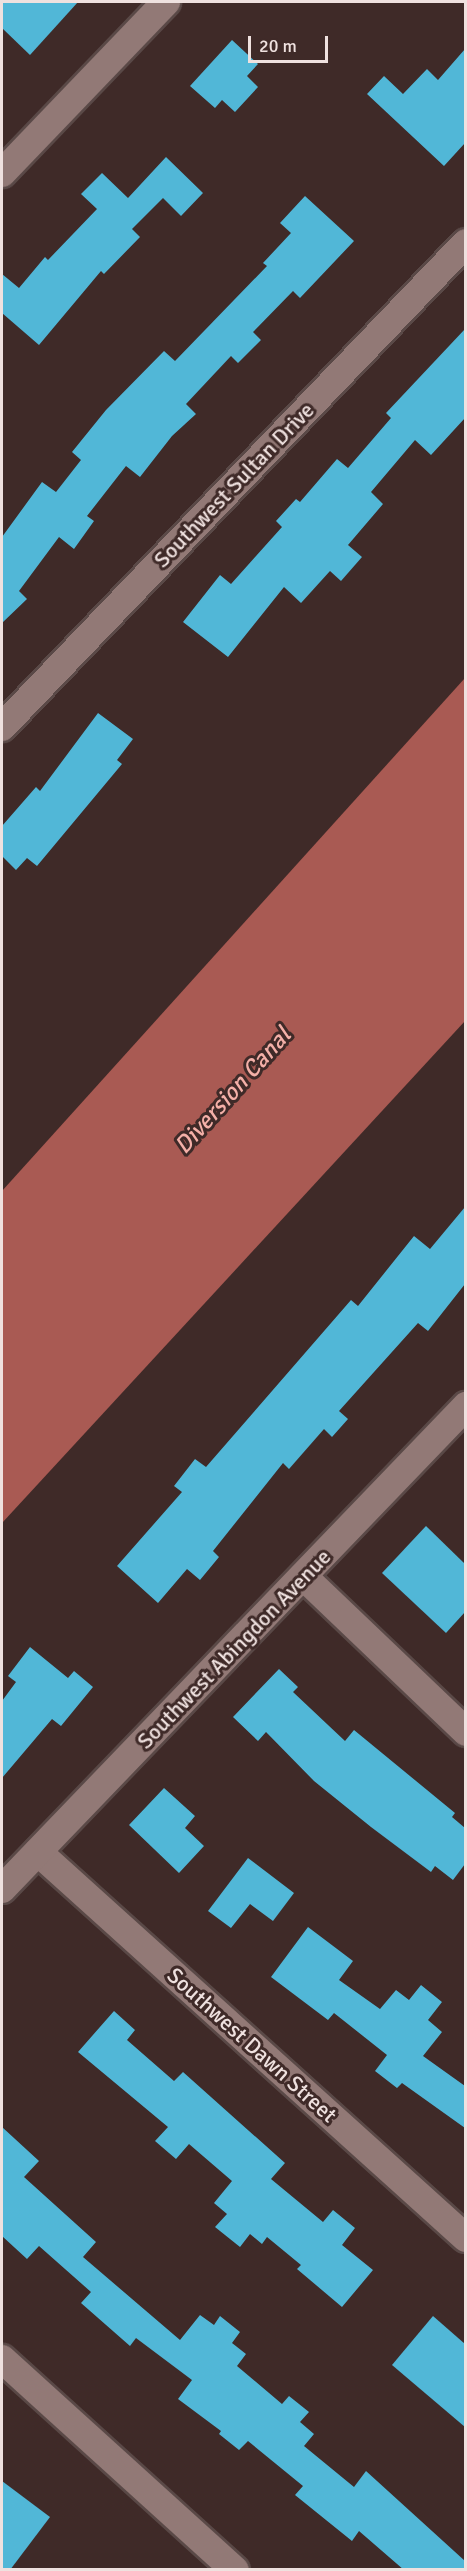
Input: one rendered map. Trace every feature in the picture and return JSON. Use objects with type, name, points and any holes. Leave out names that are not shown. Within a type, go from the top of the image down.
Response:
[{"type":"street","points":[[2,173],[166,2]]},
{"type":"street","name":"Southwest Sultan Drive","points":[[2,726],[465,243]]},
{"type":"street","name":"Southwest Abingdon Avenue","points":[[2,1889],[304,1577],[465,1406]]},
{"type":"street","points":[[304,1577],[465,1732]]},
{"type":"street","name":"Southwest Dawn Street","points":[[38,1852],[465,2238]]},
{"type":"street","points":[[2,2359],[236,2570]]},
{"type":"water","name":"Diversion Canal","points":[[465,678],[465,1021],[2,1523],[2,1191]]},
{"type":"building","points":[[2,2],[78,2],[30,55],[2,28]]},
{"type":"building","points":[[232,40],[258,64],[247,76],[258,87],[235,112],[222,100],[215,108],[190,86]]},
{"type":"building","points":[[465,49],[465,143],[444,166],[367,94],[384,76],[403,94],[427,69],[438,80]]},
{"type":"building","points":[[166,157],[203,193],[181,216],[163,198],[132,229],[140,237],[104,274],[101,271],[39,345],[2,313],[2,274],[19,288],[45,257],[48,260],[97,209],[81,194],[102,173],[128,198]]},
{"type":"building","points":[[305,196],[354,241],[300,298],[293,291],[253,332],[261,340],[238,363],[231,356],[186,404],[196,414],[172,436],[140,477],[126,466],[87,516],[94,521],[74,549],[59,537],[19,591],[27,599],[2,623],[2,537],[42,482],[56,492],[81,460],[72,452],[106,410],[164,351],[175,361],[267,266],[263,263],[291,233],[280,223]]},
{"type":"building","points":[[465,329],[465,418],[431,455],[415,440],[371,492],[383,504],[348,545],[362,557],[341,581],[330,571],[301,603],[284,587],[228,657],[183,622],[220,575],[231,584],[282,527],[276,521],[296,499],[300,502],[337,459],[348,468],[391,418],[386,413]]},
{"type":"building","points":[[98,713],[133,739],[117,760],[122,764],[37,866],[27,858],[16,870],[2,856],[2,826],[36,787],[40,791]]},
{"type":"building","points":[[465,1207],[465,1284],[428,1331],[418,1323],[339,1411],[348,1419],[332,1437],[324,1429],[289,1469],[283,1463],[213,1551],[219,1557],[200,1580],[187,1569],[158,1603],[117,1566],[182,1492],[174,1486],[195,1459],[206,1467],[351,1300],[358,1306],[414,1236],[430,1249]]},
{"type":"building","points":[[426,1526],[465,1564],[465,1612],[446,1633],[382,1573]]},
{"type":"building","points":[[30,1647],[68,1678],[74,1671],[93,1687],[61,1726],[52,1719],[2,1778],[2,1701],[16,1682],[8,1676]]},
{"type":"building","points":[[279,1669],[298,1687],[293,1692],[345,1741],[354,1730],[455,1813],[452,1817],[465,1828],[465,1864],[453,1880],[435,1866],[431,1872],[371,1827],[314,1781],[266,1732],[258,1741],[233,1717]]},
{"type":"building","points":[[164,1788],[195,1816],[185,1828],[204,1846],[179,1873],[129,1825]]},
{"type":"building","points":[[248,1858],[294,1893],[273,1921],[250,1904],[231,1928],[208,1911]]},
{"type":"building","points":[[308,1927],[353,1961],[339,1980],[380,2009],[396,1990],[409,2000],[421,1985],[442,2002],[428,2020],[442,2032],[423,2056],[465,2086],[465,2128],[402,2083],[397,2088],[375,2071],[387,2055],[334,2013],[328,2020],[271,1977]]},
{"type":"building","points":[[114,2011],[135,2030],[127,2040],[174,2081],[183,2072],[285,2163],[271,2179],[323,2222],[333,2210],[355,2228],[342,2245],[373,2270],[342,2307],[297,2269],[301,2265],[267,2237],[262,2244],[250,2234],[240,2247],[215,2227],[227,2214],[214,2203],[232,2181],[189,2144],[176,2159],[155,2141],[168,2127],[78,2052]]},
{"type":"building","points":[[2,2127],[39,2161],[24,2177],[96,2242],[83,2257],[180,2340],[200,2315],[214,2325],[220,2316],[240,2332],[232,2343],[246,2354],[237,2366],[282,2404],[289,2396],[309,2412],[300,2422],[314,2434],[304,2446],[354,2487],[366,2471],[465,2561],[465,2570],[404,2570],[359,2531],[352,2541],[295,2495],[303,2486],[248,2441],[239,2450],[219,2434],[221,2431],[178,2399],[192,2380],[136,2338],[130,2346],[81,2303],[91,2292],[39,2246],[27,2259],[2,2236]]},
{"type":"building","points":[[433,2316],[465,2344],[465,2427],[392,2365]]},
{"type":"building","points":[[2,2481],[50,2517],[10,2570],[2,2570]]}]
